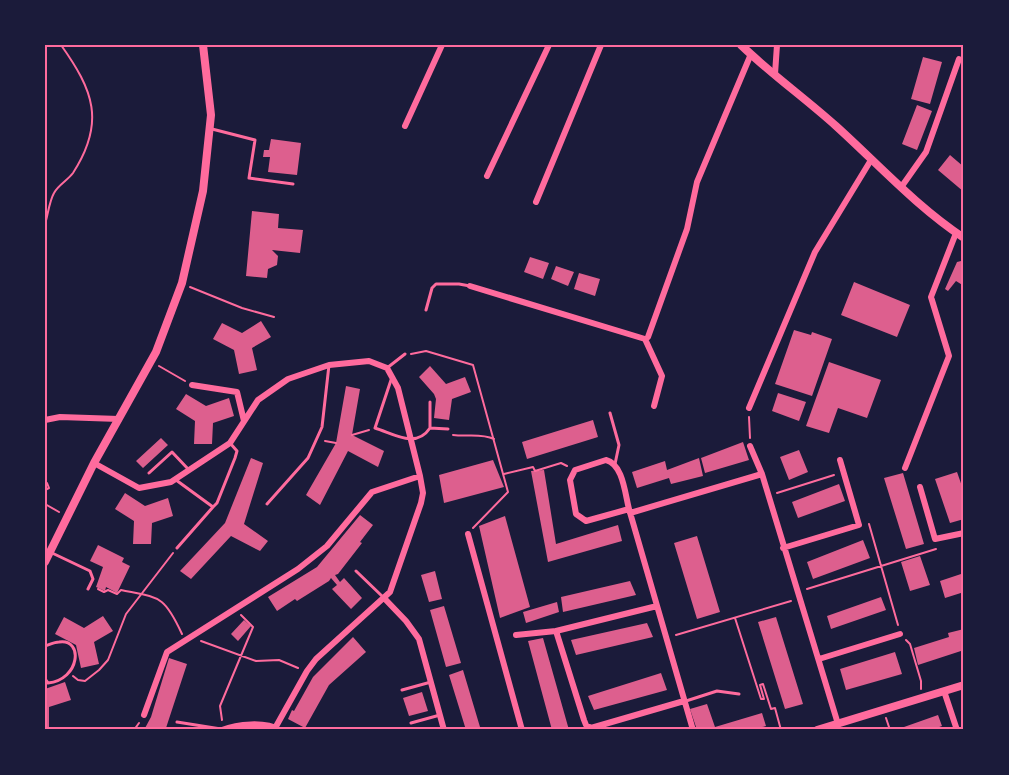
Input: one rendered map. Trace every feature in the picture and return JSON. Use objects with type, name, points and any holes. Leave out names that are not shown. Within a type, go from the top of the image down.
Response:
[{"type":"street","points":[[45,562],[94,463],[151,361],[182,283],[204,191],[211,115],[203,45]]},
{"type":"street","points":[[405,126],[442,45]]},
{"type":"street","points":[[487,176],[549,45]]},
{"type":"street","points":[[536,202],[601,45]]},
{"type":"street","points":[[741,45],[871,160],[964,238]]},
{"type":"street","points":[[775,74],[777,45]]},
{"type":"street","points":[[645,339],[648,337],[687,229],[697,182],[751,54]]},
{"type":"street","points":[[902,186],[926,152],[959,59]]},
{"type":"street","points":[[749,408],[815,252],[871,160]]},
{"type":"street","points":[[905,468],[949,356],[931,297],[956,233]]},
{"type":"street","points":[[470,286],[645,339],[662,376],[654,406]]},
{"type":"street","points":[[94,463],[139,488],[175,479],[230,443],[258,400],[288,379],[329,365],[369,361],[387,368],[398,387],[423,493],[390,592],[316,659],[307,671],[276,729],[239,725],[223,730]]},
{"type":"street","points":[[192,385],[237,392],[244,421]]},
{"type":"street","points":[[45,420],[60,417],[118,419]]},
{"type":"street","points":[[750,446],[762,474],[838,723]]},
{"type":"street","points":[[693,730],[684,701],[667,638],[657,606],[630,511],[617,467],[606,460],[575,470],[570,480],[576,514],[586,521],[630,511],[762,474]]},
{"type":"street","points":[[840,460],[859,525]]},
{"type":"street","points":[[144,715],[167,652],[298,569],[327,546],[372,492],[420,476]]},
{"type":"street","points":[[920,487],[935,539],[964,533]]},
{"type":"street","points":[[783,548],[868,522]]},
{"type":"street","points":[[468,534],[522,730]]},
{"type":"street","points":[[384,598],[406,621],[418,639],[444,730]]},
{"type":"street","points":[[516,635],[556,631],[657,606]]},
{"type":"street","points":[[556,631],[584,720],[591,728],[684,701]]},
{"type":"street","points":[[819,659],[900,634]]},
{"type":"street","points":[[817,730],[964,684]]},
{"type":"street","points":[[944,691],[957,730]]},
{"type":"lane","points":[[209,129],[255,140],[249,178],[293,184]]},
{"type":"lane","points":[[426,310],[432,288],[436,284],[470,286]]},
{"type":"lane","points":[[387,368],[405,354]]},
{"type":"lane","points":[[267,504],[308,458],[322,427],[329,365]]},
{"type":"lane","points":[[392,377],[375,428],[412,441],[426,434],[430,428],[430,402]]},
{"type":"lane","points":[[610,413],[619,445],[615,464]]},
{"type":"lane","points":[[430,428],[447,429]]},
{"type":"lane","points":[[177,548],[217,503],[236,458],[237,451],[230,443]]},
{"type":"lane","points":[[149,472],[172,452],[189,470]]},
{"type":"lane","points":[[175,479],[213,507]]},
{"type":"lane","points":[[50,552],[90,571],[93,579],[89,587]]},
{"type":"lane","points":[[356,571],[384,598]]},
{"type":"lane","points":[[45,646],[61,641],[70,644],[75,651],[75,664],[67,676],[58,682],[48,683],[45,679]]},
{"type":"lane","points":[[402,690],[431,682]]},
{"type":"lane","points":[[684,701],[717,691],[739,694]]},
{"type":"lane","points":[[411,723],[440,715]]},
{"type":"lane","points":[[177,722],[223,730]]},
{"type":"path","points":[[45,224],[54,193],[71,175],[82,158],[89,139],[93,116],[90,93],[62,45]]},
{"type":"path","points":[[182,283],[242,308],[273,316]]},
{"type":"path","points":[[405,354],[426,351],[473,365],[508,492],[468,534]]},
{"type":"path","points":[[151,361],[192,385]]},
{"type":"path","points":[[749,408],[750,446]]},
{"type":"path","points":[[352,435],[375,428]]},
{"type":"path","points":[[447,429],[448,435],[460,437],[485,435],[494,439]]},
{"type":"path","points":[[316,439],[336,443]]},
{"type":"path","points":[[504,474],[533,467],[535,471],[561,463],[575,470]]},
{"type":"path","points":[[768,496],[844,472]]},
{"type":"path","points":[[45,490],[49,488],[46,483]]},
{"type":"path","points":[[45,504],[59,511],[54,521],[64,526]]},
{"type":"path","points":[[868,522],[900,634],[910,644],[921,681],[922,697]]},
{"type":"path","points":[[667,638],[735,618],[937,548],[935,539]]},
{"type":"path","points":[[78,680],[85,681],[108,660],[126,614],[177,548]]},
{"type":"path","points":[[89,587],[104,592],[108,590],[117,594],[121,590],[159,598],[173,614],[183,636],[256,661],[279,660],[307,671]]},
{"type":"path","points":[[223,730],[220,706],[253,627],[241,615],[239,606]]},
{"type":"path","points":[[735,618],[761,699],[764,699],[760,685],[763,684],[771,709],[775,708],[781,730]]},
{"type":"building","points":[[923,57],[942,62],[930,104],[911,99]]},
{"type":"building","points":[[917,105],[932,111],[917,150],[902,144]]},
{"type":"building","points":[[271,139],[301,143],[297,175],[268,172],[270,157],[263,157],[264,150],[269,150]]},
{"type":"building","points":[[950,155],[964,167],[964,192],[938,170]]},
{"type":"building","points":[[252,211],[279,214],[278,228],[303,230],[300,253],[272,250],[278,256],[277,265],[268,269],[267,278],[246,276]]},
{"type":"building","points":[[530,257],[549,263],[543,279],[524,272]]},
{"type":"building","points":[[961,261],[964,264],[964,286],[956,281],[948,291],[945,289],[957,262]]},
{"type":"building","points":[[556,266],[574,272],[568,286],[551,279]]},
{"type":"building","points":[[579,273],[600,279],[595,296],[574,289]]},
{"type":"building","points":[[854,282],[910,305],[897,337],[841,315]]},
{"type":"building","points":[[261,321],[271,337],[252,348],[257,370],[239,374],[234,350],[213,339],[222,323],[242,333]]},
{"type":"building","points":[[794,330],[811,335],[812,332],[832,339],[812,396],[775,384]]},
{"type":"building","points":[[829,362],[881,380],[867,418],[838,408],[829,433],[806,426]]},
{"type":"building","points":[[430,366],[446,384],[465,377],[471,392],[452,399],[449,420],[434,418],[436,399],[419,377]]},
{"type":"building","points":[[346,386],[360,389],[352,435],[384,451],[378,467],[348,451],[320,505],[306,495],[336,443]]},
{"type":"building","points":[[778,393],[806,402],[799,421],[772,411]]},
{"type":"building","points":[[186,394],[206,406],[229,398],[234,416],[213,423],[212,444],[194,444],[195,421],[176,409]]},
{"type":"building","points":[[593,420],[598,437],[527,459],[522,442]]},
{"type":"building","points":[[161,438],[168,445],[143,468],[136,461]]},
{"type":"building","points":[[743,442],[749,460],[705,473],[701,458]]},
{"type":"building","points":[[799,450],[808,472],[789,480],[780,457]]},
{"type":"building","points":[[251,458],[263,463],[244,524],[268,541],[260,551],[231,536],[191,579],[180,571],[225,523]]},
{"type":"building","points":[[699,458],[703,476],[671,484],[669,478],[637,488],[632,472],[665,461],[667,470]]},
{"type":"building","points":[[493,460],[504,487],[444,503],[439,475]]},
{"type":"building","points":[[544,470],[556,544],[618,525],[622,541],[548,562],[531,471]]},
{"type":"building","points":[[957,472],[964,492],[964,519],[950,523],[935,479]]},
{"type":"building","points":[[903,473],[924,544],[906,549],[884,478]]},
{"type":"building","points":[[839,484],[845,501],[798,518],[792,502]]},
{"type":"building","points":[[125,493],[145,506],[168,498],[173,516],[152,523],[151,544],[133,544],[134,521],[115,509]]},
{"type":"building","points":[[360,515],[373,525],[360,542],[362,543],[335,575],[340,582],[344,578],[362,598],[351,609],[332,589],[337,585],[331,578],[297,601],[295,599],[277,611],[268,597],[317,567]]},
{"type":"building","points":[[505,516],[530,607],[500,618],[479,526]]},
{"type":"building","points":[[697,536],[720,612],[697,619],[674,543]]},
{"type":"building","points":[[863,540],[870,558],[813,579],[807,562]]},
{"type":"building","points":[[98,545],[124,558],[122,562],[130,566],[117,593],[106,587],[105,591],[96,587],[103,567],[90,561]]},
{"type":"building","points":[[920,556],[930,585],[910,591],[901,562]]},
{"type":"building","points":[[435,571],[442,599],[429,602],[421,575]]},
{"type":"building","points":[[964,573],[964,592],[945,598],[940,581]]},
{"type":"building","points":[[630,581],[636,595],[563,612],[561,597]]},
{"type":"building","points":[[881,597],[886,610],[831,629],[827,616]]},
{"type":"building","points":[[557,602],[559,612],[526,623],[523,612]]},
{"type":"building","points":[[444,606],[461,663],[446,667],[430,610]]},
{"type":"building","points":[[103,616],[113,631],[94,642],[99,664],[81,668],[76,645],[55,634],[64,617],[84,628]]},
{"type":"building","points":[[776,617],[803,704],[785,709],[758,622]]},
{"type":"building","points":[[244,620],[251,626],[238,641],[231,634]]},
{"type":"building","points":[[647,623],[653,637],[576,655],[571,640]]},
{"type":"building","points":[[964,629],[964,650],[918,665],[914,648],[949,637],[948,633]]},
{"type":"building","points":[[353,637],[366,652],[329,685],[305,728],[288,719],[313,677]]},
{"type":"building","points":[[543,638],[569,730],[552,730],[528,641]]},
{"type":"building","points":[[895,652],[902,674],[846,690],[840,669]]},
{"type":"building","points":[[169,658],[187,664],[166,728],[170,730],[144,730],[151,717]]},
{"type":"building","points":[[463,670],[480,727],[469,730],[466,730],[449,675]]},
{"type":"building","points":[[661,673],[667,690],[594,710],[588,696]]},
{"type":"building","points":[[65,682],[71,700],[49,707],[49,728],[45,728],[45,689]]},
{"type":"building","points":[[422,692],[428,711],[409,716],[403,698]]},
{"type":"building","points":[[707,704],[715,727],[762,713],[766,726],[752,730],[697,730],[690,709]]},
{"type":"building","points":[[938,715],[942,726],[931,730],[905,730],[904,727]]}]
